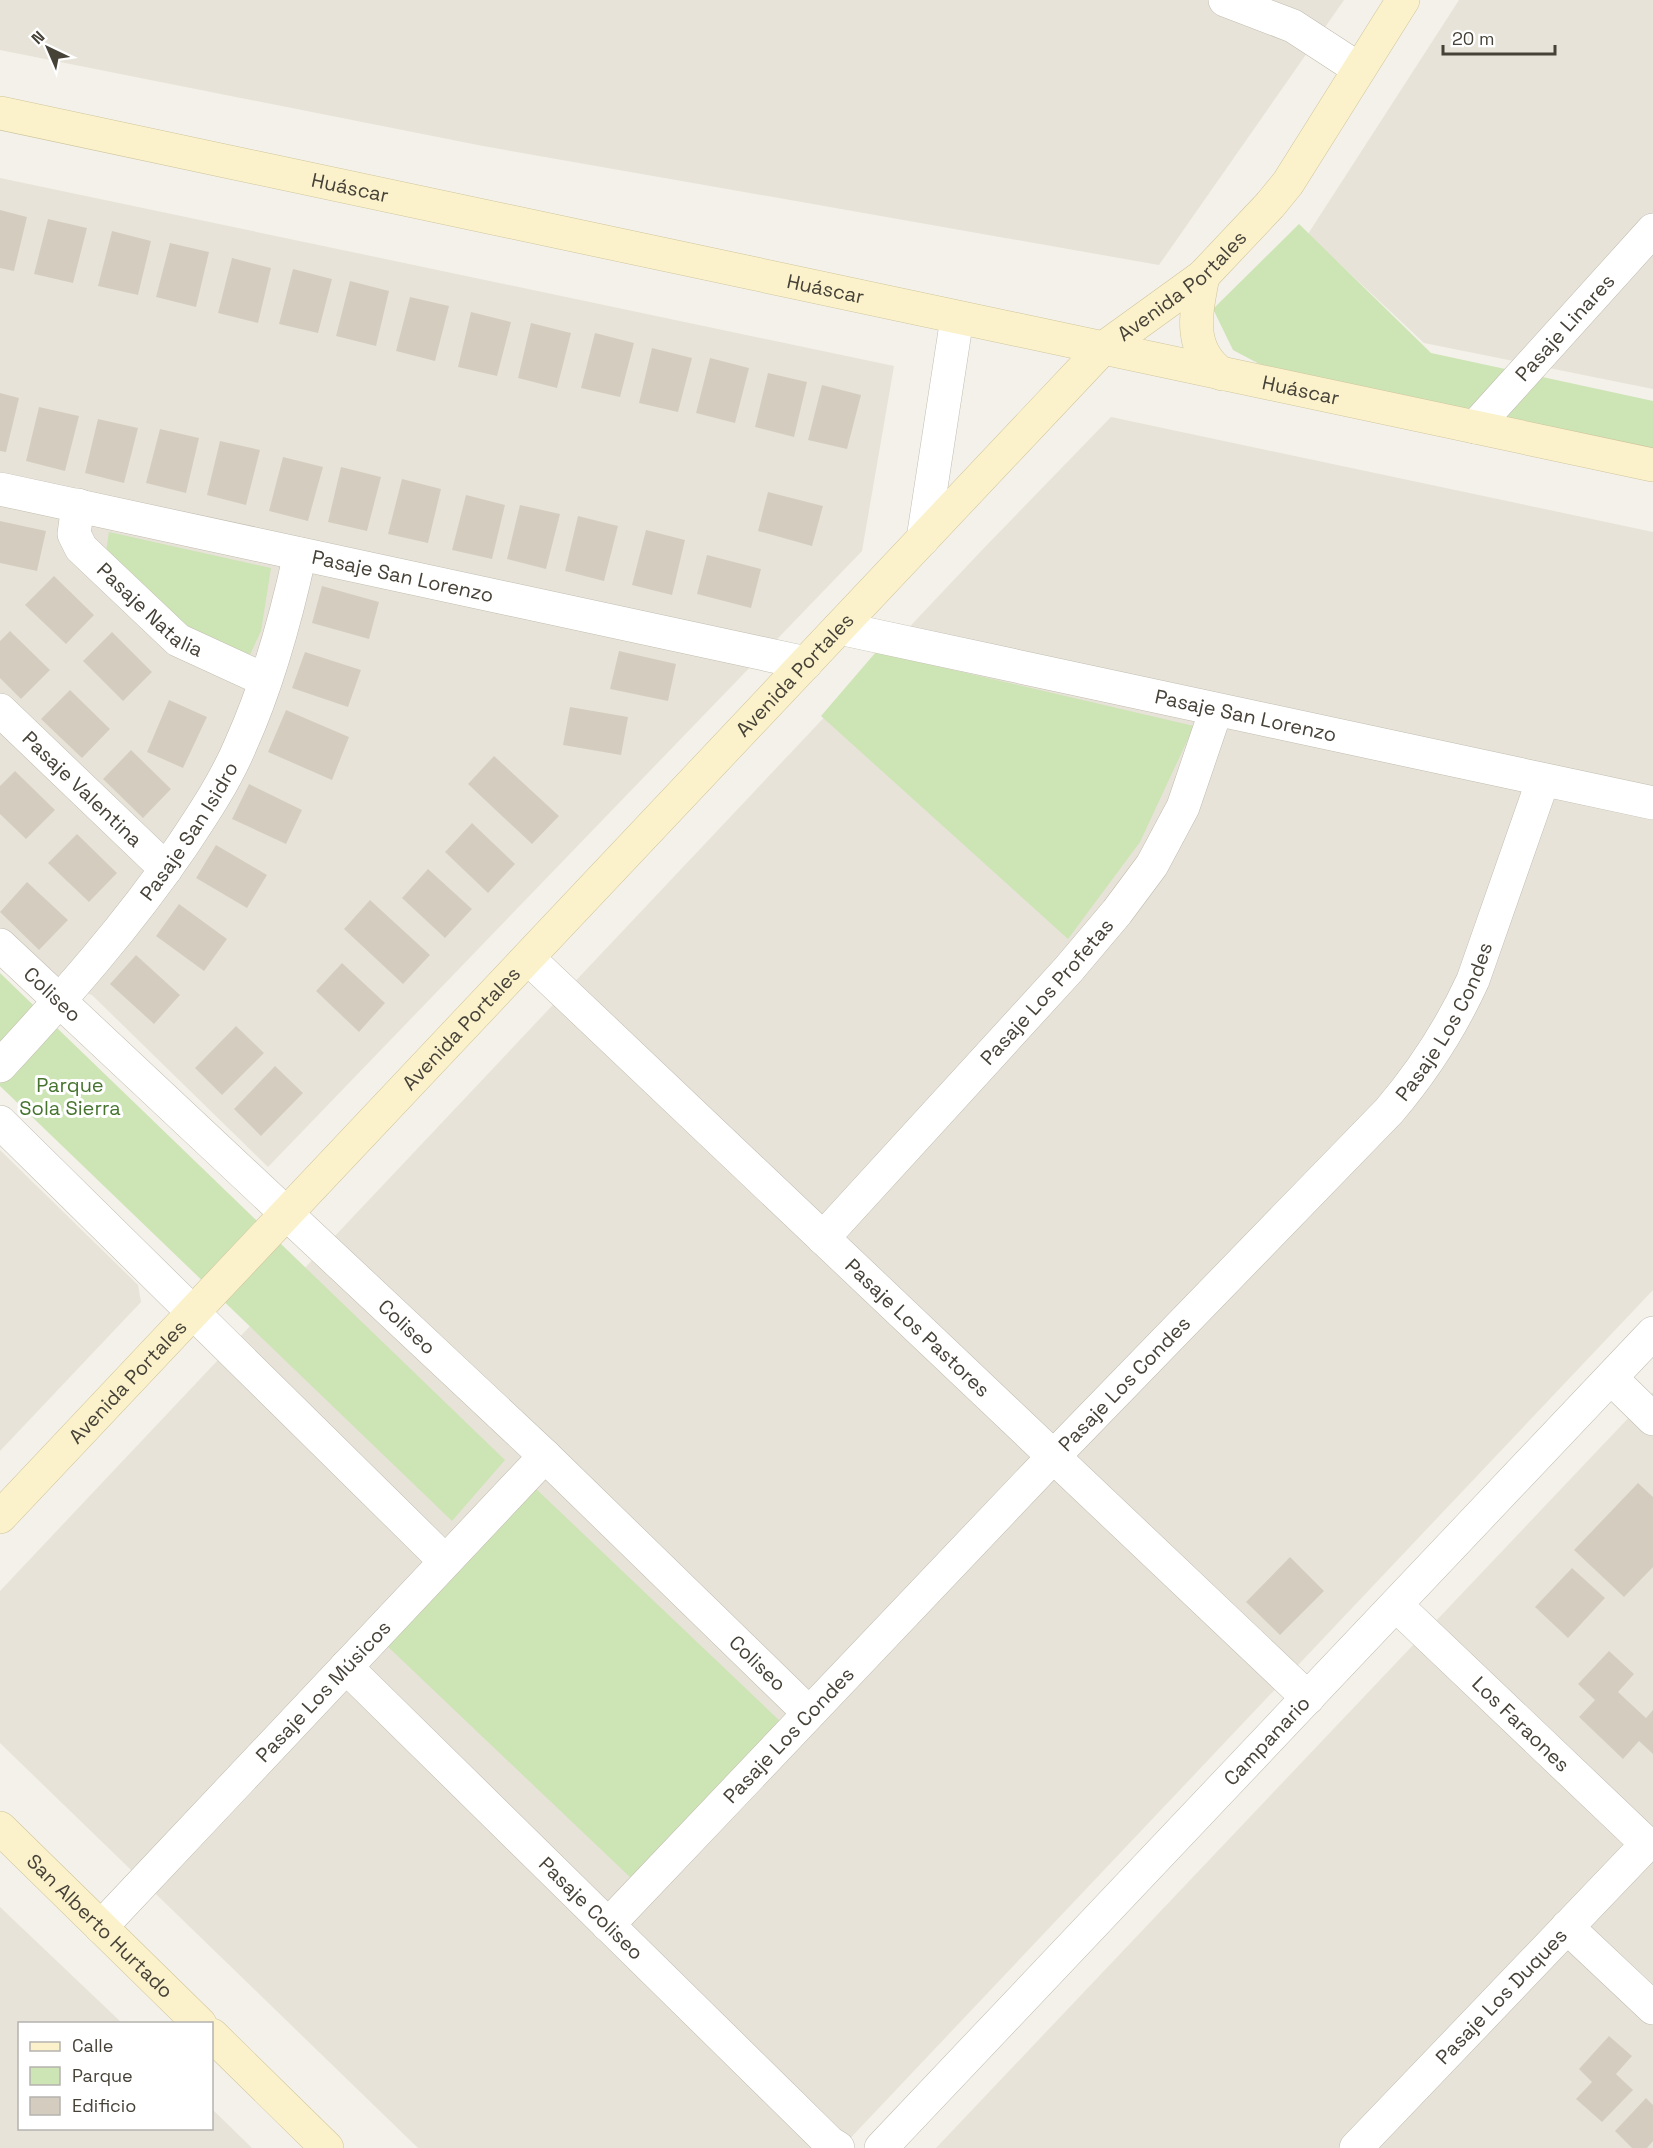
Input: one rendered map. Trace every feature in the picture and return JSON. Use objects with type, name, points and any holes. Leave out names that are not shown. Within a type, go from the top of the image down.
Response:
[{"type":"main road","name":"Avenida Portales","points":[[0,1517],[1102,349],[1203,276],[1288,183],[1403,0]]},
{"type":"main road","name":"Huáscar","points":[[0,113],[1653,465]]},
{"type":"main road","points":[[1203,276],[1196,314],[1199,348],[1213,367],[1222,374]]},
{"type":"main road","name":"San Alberto Hurtado","points":[[0,1828],[198,2022]]},
{"type":"main road","points":[[213,2036],[327,2148]]},
{"type":"street","points":[[1225,0],[1293,26],[1359,69]]},
{"type":"street","name":"Pasaje Linares","points":[[1475,427],[1653,230]]},
{"type":"street","points":[[923,539],[957,318]]},
{"type":"street","name":"Pasaje San Lorenzo","points":[[0,489],[806,663]]},
{"type":"street","name":"Pasaje Natalia","points":[[78,506],[74,534],[81,548],[158,624],[192,648],[265,680]]},
{"type":"street","name":"Pasaje San Isidro","points":[[0,1066],[60,1002],[166,869],[216,793],[241,745],[265,680],[300,554]]},
{"type":"street","name":"Pasaje San Lorenzo","points":[[839,628],[1653,803]]},
{"type":"street","name":"Pasaje Valentina","points":[[0,710],[166,869]]},
{"type":"street","name":"Pasaje Los Profetas","points":[[823,1238],[1068,970],[1152,866],[1183,807],[1216,710]]},
{"type":"street","name":"Pasaje Los Condes","points":[[608,1925],[1053,1456],[1389,1111],[1421,1073],[1454,1019],[1473,980],[1543,780]]},
{"type":"street","name":"Coliseo","points":[[0,945],[545,1456],[809,1713]]},
{"type":"street","name":"Pasaje Los Pastores","points":[[528,958],[1308,1698]]},
{"type":"street","points":[[0,1122],[445,1561]]},
{"type":"street","name":"Campanario","points":[[881,2148],[1653,1333]]},
{"type":"street","points":[[1611,1378],[1653,1419]]},
{"type":"street","name":"Pasaje Los Músicos","points":[[101,1927],[545,1456]]},
{"type":"street","name":"Los Faraones","points":[[1396,1605],[1647,1844]]},
{"type":"street","name":"Pasaje Coliseo","points":[[346,1667],[830,2143],[838,2148]]},
{"type":"street","name":"Pasaje Los Duques","points":[[1356,2148],[1647,1844]]},
{"type":"street","points":[[1567,1927],[1653,2008]]},
{"type":"shaded area","points":[[0,0],[1344,0],[1159,265],[483,146],[0,50]]},
{"type":"shaded area","points":[[1459,0],[1653,0],[1653,389],[1424,343],[1308,234]]},
{"type":"shaded area","points":[[0,178],[894,366],[862,551],[268,1167],[92,995],[31,977],[0,948]]},
{"type":"shaded area","points":[[1111,417],[1653,532],[1653,1290],[841,2148],[418,2148],[0,1743],[0,1591],[983,549]]},
{"type":"shaded area","points":[[0,1150],[138,1285],[141,1302],[0,1451]]},
{"type":"shaded area","points":[[1653,1392],[1653,2148],[936,2148]]},
{"type":"shaded area","points":[[0,1907],[121,2022],[18,2022],[18,2130],[213,2130],[213,2110],[252,2148],[0,2148]]},
{"type":"green space","points":[[1299,224],[1431,353],[1653,401],[1653,451],[1280,375],[1233,350],[1213,309]]},
{"type":"green space","points":[[109,532],[271,568],[261,631],[246,663],[103,572]]},
{"type":"green space","points":[[876,652],[1194,726],[1140,842],[1068,939],[821,716]]},
{"type":"green space","name":"Parque Sola Sierra","points":[[0,973],[505,1460],[452,1521],[0,1086]]},
{"type":"green space","points":[[533,1486],[781,1722],[632,1879],[384,1643]]},
{"type":"building","points":[[0,210],[27,217],[14,271],[0,268]]},
{"type":"building","points":[[48,219],[87,228],[73,283],[34,274]]},
{"type":"building","points":[[112,231],[151,241],[138,295],[98,286]]},
{"type":"building","points":[[170,243],[209,252],[196,307],[156,297]]},
{"type":"building","points":[[232,258],[271,268],[258,323],[218,313]]},
{"type":"building","points":[[293,269],[332,279],[318,333],[279,324]]},
{"type":"building","points":[[350,281],[389,291],[376,346],[336,336]]},
{"type":"building","points":[[410,297],[449,306],[435,361],[396,351]]},
{"type":"building","points":[[471,312],[511,322],[497,376],[458,367]]},
{"type":"building","points":[[531,323],[571,333],[557,388],[518,378]]},
{"type":"building","points":[[595,333],[634,343],[620,397],[581,388]]},
{"type":"building","points":[[652,348],[692,358],[678,412],[639,403]]},
{"type":"building","points":[[710,358],[749,368],[735,423],[696,413]]},
{"type":"building","points":[[768,373],[807,382],[794,437],[755,427]]},
{"type":"building","points":[[822,385],[861,395],[847,449],[808,440]]},
{"type":"building","points":[[0,393],[19,398],[6,452],[0,451]]},
{"type":"building","points":[[39,407],[79,416],[65,471],[26,461]]},
{"type":"building","points":[[98,419],[138,428],[124,483],[85,473]]},
{"type":"building","points":[[160,429],[199,438],[186,493],[146,483]]},
{"type":"building","points":[[220,441],[260,450],[246,505],[207,495]]},
{"type":"building","points":[[283,457],[323,467],[308,521],[269,511]]},
{"type":"building","points":[[341,467],[381,477],[367,531],[328,522]]},
{"type":"building","points":[[402,479],[441,489],[428,543],[388,534]]},
{"type":"building","points":[[768,492],[823,506],[812,546],[758,531]]},
{"type":"building","points":[[466,495],[505,505],[492,559],[452,550]]},
{"type":"building","points":[[520,505],[560,514],[546,569],[507,559]]},
{"type":"building","points":[[578,516],[618,526],[604,581],[565,571]]},
{"type":"building","points":[[0,521],[46,531],[37,571],[0,563]]},
{"type":"building","points":[[646,530],[685,540],[672,595],[632,585]]},
{"type":"building","points":[[707,555],[761,569],[751,608],[697,594]]},
{"type":"building","points":[[54,576],[94,615],[66,644],[25,605]]},
{"type":"building","points":[[322,586],[379,602],[369,639],[312,623]]},
{"type":"building","points":[[10,631],[50,670],[21,699],[0,678],[0,641]]},
{"type":"building","points":[[112,632],[152,672],[123,701],[83,661]]},
{"type":"building","points":[[619,651],[676,664],[668,701],[610,689]]},
{"type":"building","points":[[305,652],[361,670],[348,707],[292,688]]},
{"type":"building","points":[[70,690],[110,729],[82,758],[41,719]]},
{"type":"building","points":[[169,700],[207,717],[183,768],[147,752]]},
{"type":"building","points":[[570,707],[628,717],[621,755],[563,745]]},
{"type":"building","points":[[286,710],[349,737],[332,780],[268,752]]},
{"type":"building","points":[[131,750],[171,789],[143,818],[103,779]]},
{"type":"building","points":[[494,756],[559,816],[532,844],[468,784]]},
{"type":"building","points":[[15,771],[55,810],[26,839],[0,814],[0,786]]},
{"type":"building","points":[[249,784],[302,810],[286,844],[232,819]]},
{"type":"building","points":[[472,823],[515,864],[488,893],[445,852]]},
{"type":"building","points":[[77,834],[117,873],[89,902],[48,863]]},
{"type":"building","points":[[216,845],[267,875],[247,908],[196,878]]},
{"type":"building","points":[[428,869],[472,909],[445,938],[402,898]]},
{"type":"building","points":[[27,882],[68,920],[39,950],[0,912]]},
{"type":"building","points":[[370,900],[430,955],[403,984],[344,929]]},
{"type":"building","points":[[179,904],[227,939],[204,971],[156,936]]},
{"type":"building","points":[[136,955],[180,995],[154,1024],[110,984]]},
{"type":"building","points":[[342,963],[385,1003],[359,1032],[316,991]]},
{"type":"building","points":[[236,1026],[264,1053],[222,1095],[195,1068]]},
{"type":"building","points":[[275,1066],[303,1093],[261,1136],[234,1109]]},
{"type":"building","points":[[1638,1483],[1653,1497],[1653,1567],[1624,1597],[1574,1550]]},
{"type":"building","points":[[1290,1557],[1324,1591],[1280,1635],[1246,1602]]},
{"type":"building","points":[[1572,1568],[1605,1598],[1568,1638],[1535,1607]]},
{"type":"building","points":[[1609,1651],[1634,1674],[1618,1692],[1646,1718],[1653,1710],[1653,1754],[1639,1741],[1623,1759],[1579,1717],[1595,1700],[1578,1684]]},
{"type":"building","points":[[1609,2036],[1632,2056],[1616,2074],[1633,2090],[1602,2122],[1576,2099],[1592,2082],[1579,2069]]},
{"type":"building","points":[[1646,2098],[1653,2105],[1653,2141],[1647,2148],[1632,2148],[1615,2131]]}]
